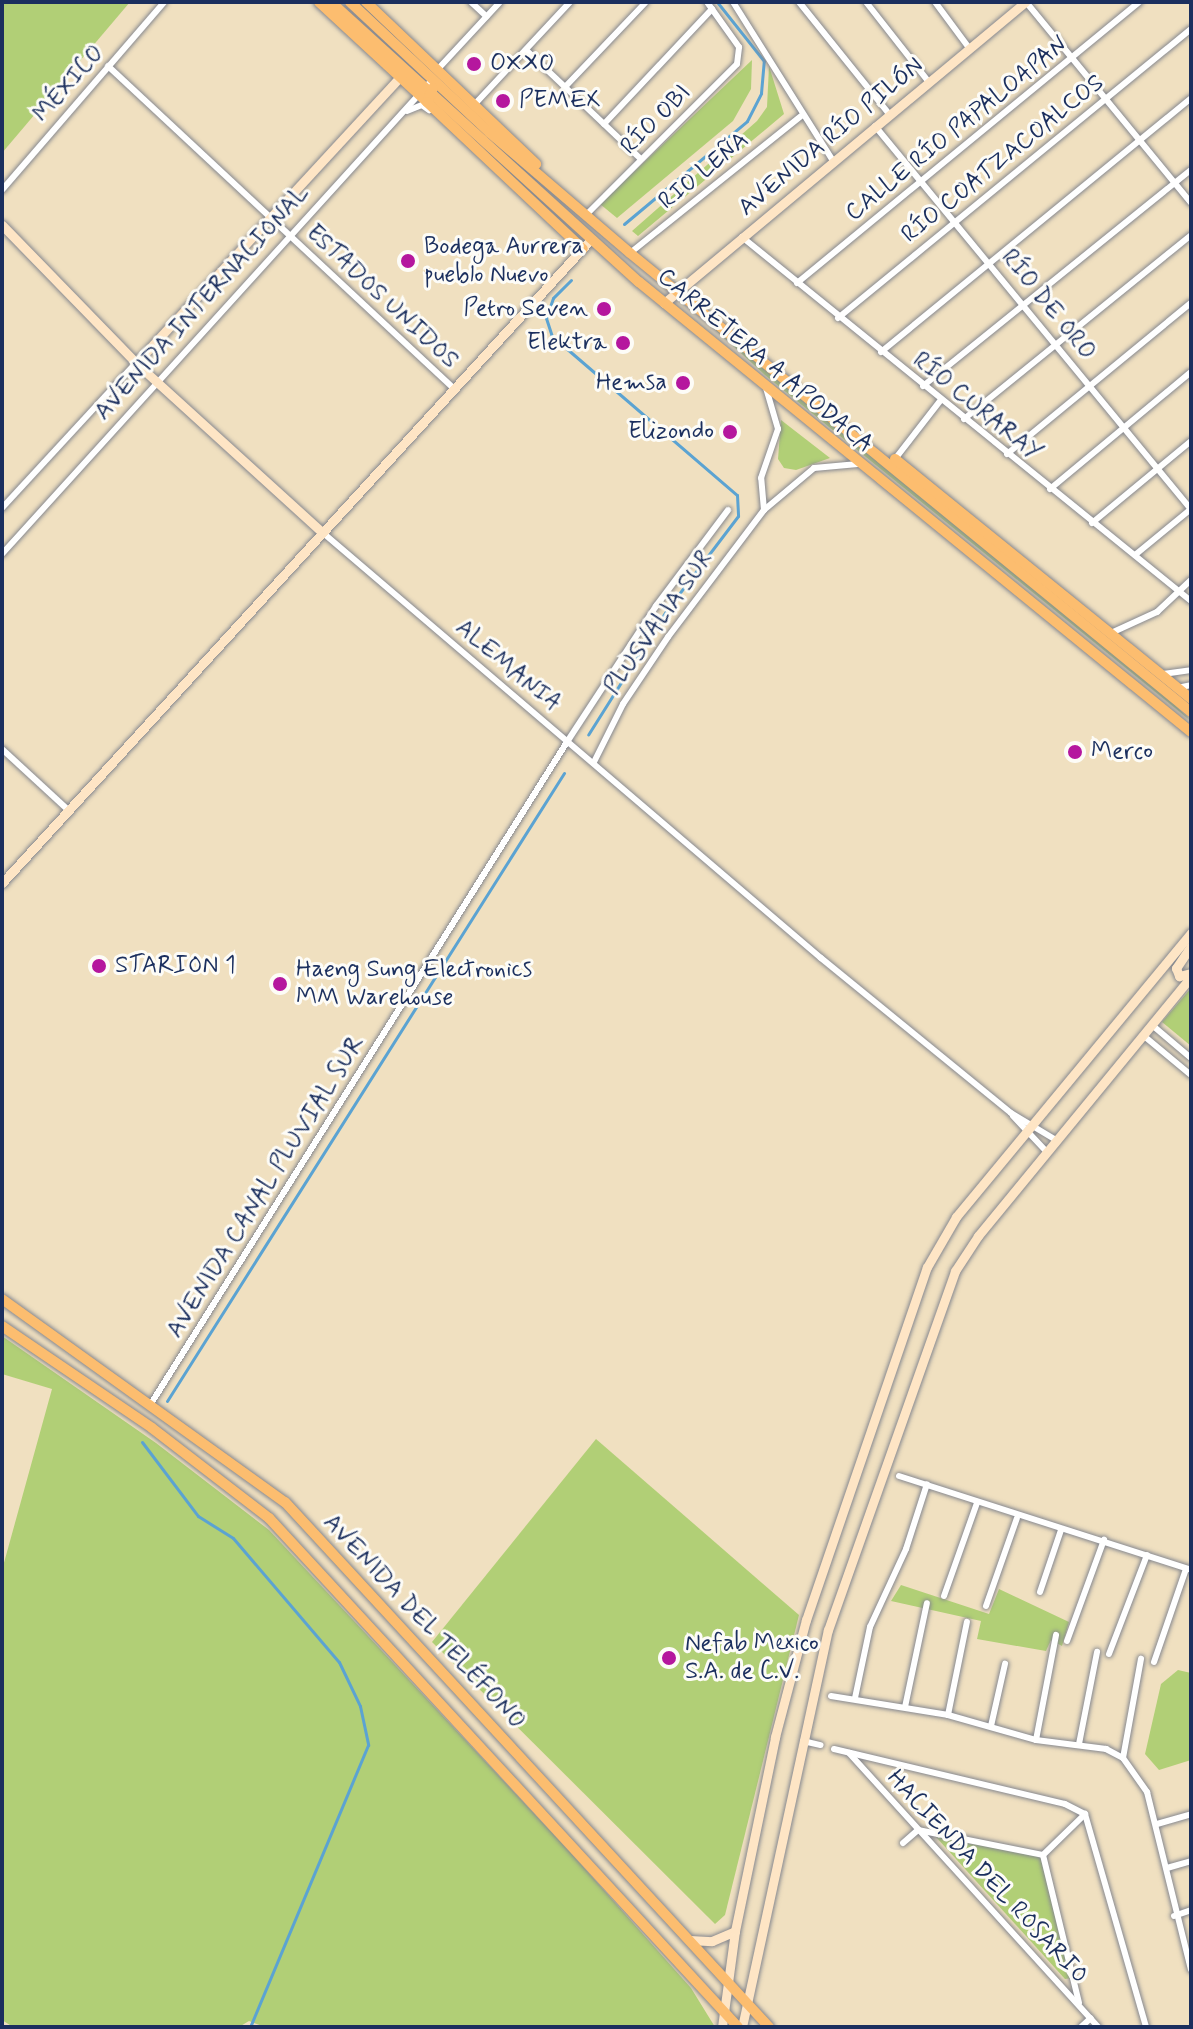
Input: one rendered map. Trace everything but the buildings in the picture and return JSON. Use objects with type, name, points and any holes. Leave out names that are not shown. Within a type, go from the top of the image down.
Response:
[{"type":"main road","points":[[319,2],[403,75]]},
{"type":"main road","name":"CARRETERA A APODACA","points":[[331,2],[403,75],[471,108],[630,253],[892,462],[1191,712]]},
{"type":"main road","name":"CARRETERA A APODACA","points":[[350,2],[414,63],[430,87],[591,239],[664,303],[1191,732]]},
{"type":"main road","points":[[366,2],[430,87],[437,112],[583,249]]},
{"type":"main road","name":"AVENIDA RÍO PILÓN","points":[[664,303],[1025,2]]},
{"type":"main road","name":"AVENIDA INTERNACIONAL","points":[[136,363],[414,63]]},
{"type":"main road","name":"ALEMANIA","points":[[2,225],[136,363],[322,532]]},
{"type":"main road","points":[[2,883],[591,239]]},
{"type":"main road","points":[[892,462],[1191,699]]},
{"type":"main road","points":[[722,2027],[735,1931],[806,1620],[921,1283],[950,1226],[1191,933]]},
{"type":"main road","points":[[1191,946],[1176,968],[1179,976],[1191,975]]},
{"type":"main road","points":[[740,2027],[828,1630],[955,1271],[1046,1151],[1144,1036],[1191,975]]},
{"type":"main road","name":"AVENIDA DEL TELÉFONO","points":[[2,1299],[152,1402],[285,1502],[769,2027]]},
{"type":"main road","name":"AVENIDA DEL TELÉFONO","points":[[2,1326],[152,1428],[269,1518],[740,2027]]},
{"type":"main road","points":[[152,1428],[163,1410]]},
{"type":"main road","points":[[690,1940],[712,1941],[735,1931]]},
{"type":"street","name":"MÉXICO","points":[[2,190],[164,2]]},
{"type":"street","points":[[471,2],[486,16]]},
{"type":"street","name":"AVENIDA INTERNACIONAL","points":[[2,554],[156,382],[430,87],[500,2]]},
{"type":"street","points":[[471,108],[570,2]]},
{"type":"street","points":[[565,87],[646,2]]},
{"type":"street","points":[[604,124],[712,9],[707,2]]},
{"type":"street","points":[[733,2],[770,56],[801,116],[833,161]]},
{"type":"street","points":[[799,2],[889,114]]},
{"type":"street","points":[[866,2],[928,81]]},
{"type":"street","points":[[935,2],[969,48]]},
{"type":"street","points":[[1025,2],[1191,203]]},
{"type":"street","name":"CALLE RÍO PAPALOAPAN","points":[[797,283],[1139,2]]},
{"type":"street","name":"RÍO OBI","points":[[587,214],[737,64],[739,47],[712,9]]},
{"type":"street","name":"RÍO COATZACOALCOS","points":[[838,318],[1191,29]]},
{"type":"street","points":[[526,50],[641,159]]},
{"type":"street","name":"ESTADOS UNIDOS","points":[[108,66],[456,390]]},
{"type":"street","points":[[881,352],[1191,98]]},
{"type":"street","points":[[401,115],[422,105],[437,112]]},
{"type":"street","name":"RIO LEÑA","points":[[630,253],[801,116]]},
{"type":"street","name":"RÍO DE ORO","points":[[875,126],[1191,509]]},
{"type":"street","points":[[923,386],[1191,170]]},
{"type":"street","points":[[964,419],[1191,235]]},
{"type":"street","name":"RÍO CURARAY","points":[[742,237],[940,401],[1191,601]]},
{"type":"street","points":[[1007,454],[1191,303]]},
{"type":"street","name":"AVENIDA INTERNACIONAL","points":[[2,508],[136,363]]},
{"type":"street","points":[[1050,489],[1191,372]]},
{"type":"street","points":[[764,510],[761,478],[778,429],[766,388]]},
{"type":"street","points":[[892,462],[940,401]]},
{"type":"street","points":[[1092,523],[1191,441]]},
{"type":"street","name":"PLUSVALIA SUR","points":[[594,762],[653,659],[764,510],[814,468],[858,464]]},
{"type":"street","points":[[1135,555],[1191,509]]},
{"type":"street","name":"AVENIDA CANAL PLUVIAL SUR","points":[[152,1402],[567,742],[656,606],[728,510]]},
{"type":"street","name":"ALEMANIA","points":[[322,532],[567,742],[1011,1113],[1025,1133],[1046,1151]]},
{"type":"street","points":[[1108,634],[1157,612],[1191,580]]},
{"type":"street","points":[[1160,675],[1191,670]]},
{"type":"street","points":[[1177,688],[1191,685]]},
{"type":"street","points":[[2,749],[68,810]]},
{"type":"street","points":[[1152,1025],[1191,1058]]},
{"type":"street","points":[[1144,1036],[1191,1075]]},
{"type":"street","name":"ALEMANIA","points":[[1011,1113],[1033,1123],[1056,1140]]},
{"type":"street","points":[[899,1476],[1017,1518],[1104,1540],[1189,1570],[1154,1662]]},
{"type":"street","points":[[855,1698],[874,1617],[906,1549],[927,1484]]},
{"type":"street","points":[[944,1596],[977,1503]]},
{"type":"street","points":[[986,1606],[1017,1518]]},
{"type":"street","points":[[1040,1592],[1061,1530]]},
{"type":"street","points":[[1067,1641],[1104,1540]]},
{"type":"street","points":[[1109,1654],[1147,1555]]},
{"type":"street","points":[[905,1707],[927,1603]]},
{"type":"street","points":[[948,1715],[967,1622]]},
{"type":"street","points":[[1036,1740],[1056,1635]]},
{"type":"street","points":[[1079,1744],[1097,1652]]},
{"type":"street","points":[[1123,1758],[1141,1659]]},
{"type":"street","points":[[991,1726],[1005,1664]]},
{"type":"street","points":[[831,1696],[948,1715],[1036,1740],[1079,1744],[1123,1758],[1141,1778],[1157,1824],[1174,1916],[1191,1970]]},
{"type":"street","points":[[803,1741],[821,1745]]},
{"type":"street","points":[[834,1749],[1065,1804],[1085,1814],[1146,2027]]},
{"type":"street","name":"HACIENDA DEL ROSARIO","points":[[849,1753],[1098,2027]]},
{"type":"street","points":[[1043,1855],[1085,1814]]},
{"type":"street","points":[[1157,1824],[1191,1814]]},
{"type":"street","points":[[903,1843],[918,1830],[1043,1855]]},
{"type":"street","points":[[1043,1855],[1079,2003]]},
{"type":"street","points":[[1167,1868],[1191,1861]]},
{"type":"street","points":[[1174,1916],[1191,1910]]},
{"type":"street","points":[[1081,2027],[1091,2018]]},
{"type":"green space","points":[[2,2],[130,2],[2,153]]},
{"type":"green space","points":[[752,60],[751,89],[733,121],[617,218],[600,204]]},
{"type":"green space","points":[[769,66],[784,114],[638,236],[632,231],[757,121],[767,107]]},
{"type":"green space","points":[[689,306],[1173,703],[1191,721],[765,375]]},
{"type":"green space","points":[[781,420],[830,458],[796,470],[784,468],[778,459]]},
{"type":"green space","points":[[1191,988],[1191,1046],[1162,1022]]},
{"type":"green space","points":[[2,1336],[156,1443],[269,1530],[569,1851],[691,1988],[715,2027],[265,2027],[249,2021],[239,2027],[13,2027],[2,2020],[2,1570],[52,1389],[2,1374]]},
{"type":"green space","points":[[596,1439],[799,1615],[725,1915],[715,1924],[432,1642]]},
{"type":"green space","points":[[901,1585],[989,1614],[999,1589],[1069,1622],[1062,1646],[1051,1640],[1046,1651],[977,1639],[981,1621],[891,1601]]},
{"type":"green space","points":[[1178,1670],[1191,1673],[1191,1760],[1159,1770],[1145,1754],[1161,1684]]},
{"type":"green space","points":[[936,1837],[1040,1856],[1072,1978],[1065,1979]]},
{"type":"waterway","points":[[624,224],[747,121],[761,93],[764,61],[717,2]]},
{"type":"waterway","points":[[571,280],[553,298],[546,318],[552,336],[737,495],[738,516],[666,611],[588,735]]},
{"type":"waterway","points":[[167,1401],[564,773]]},
{"type":"waterway","points":[[142,1442],[198,1516],[233,1538],[339,1662],[360,1706],[368,1745],[250,2027]]},
{"type":"place","name":"OXXO","points":[[474,64]]},
{"type":"place","name":"PEMEX","points":[[503,101]]},
{"type":"place","name":"Bodega Aurrera pueblo Nuevo","points":[[408,261]]},
{"type":"place","name":"Petro Seven","points":[[604,309]]},
{"type":"place","name":"Elektra","points":[[623,343]]},
{"type":"place","name":"Hemsa","points":[[683,383]]},
{"type":"place","name":"Elizondo","points":[[730,432]]},
{"type":"place","name":"Merco","points":[[1075,752]]},
{"type":"place","name":"STARION 1","points":[[99,966]]},
{"type":"place","name":"Haeng Sung Electronics MM Warehouse","points":[[280,984]]},
{"type":"place","name":"Nefab Mexico S.A. de C.V.","points":[[669,1658]]}]
